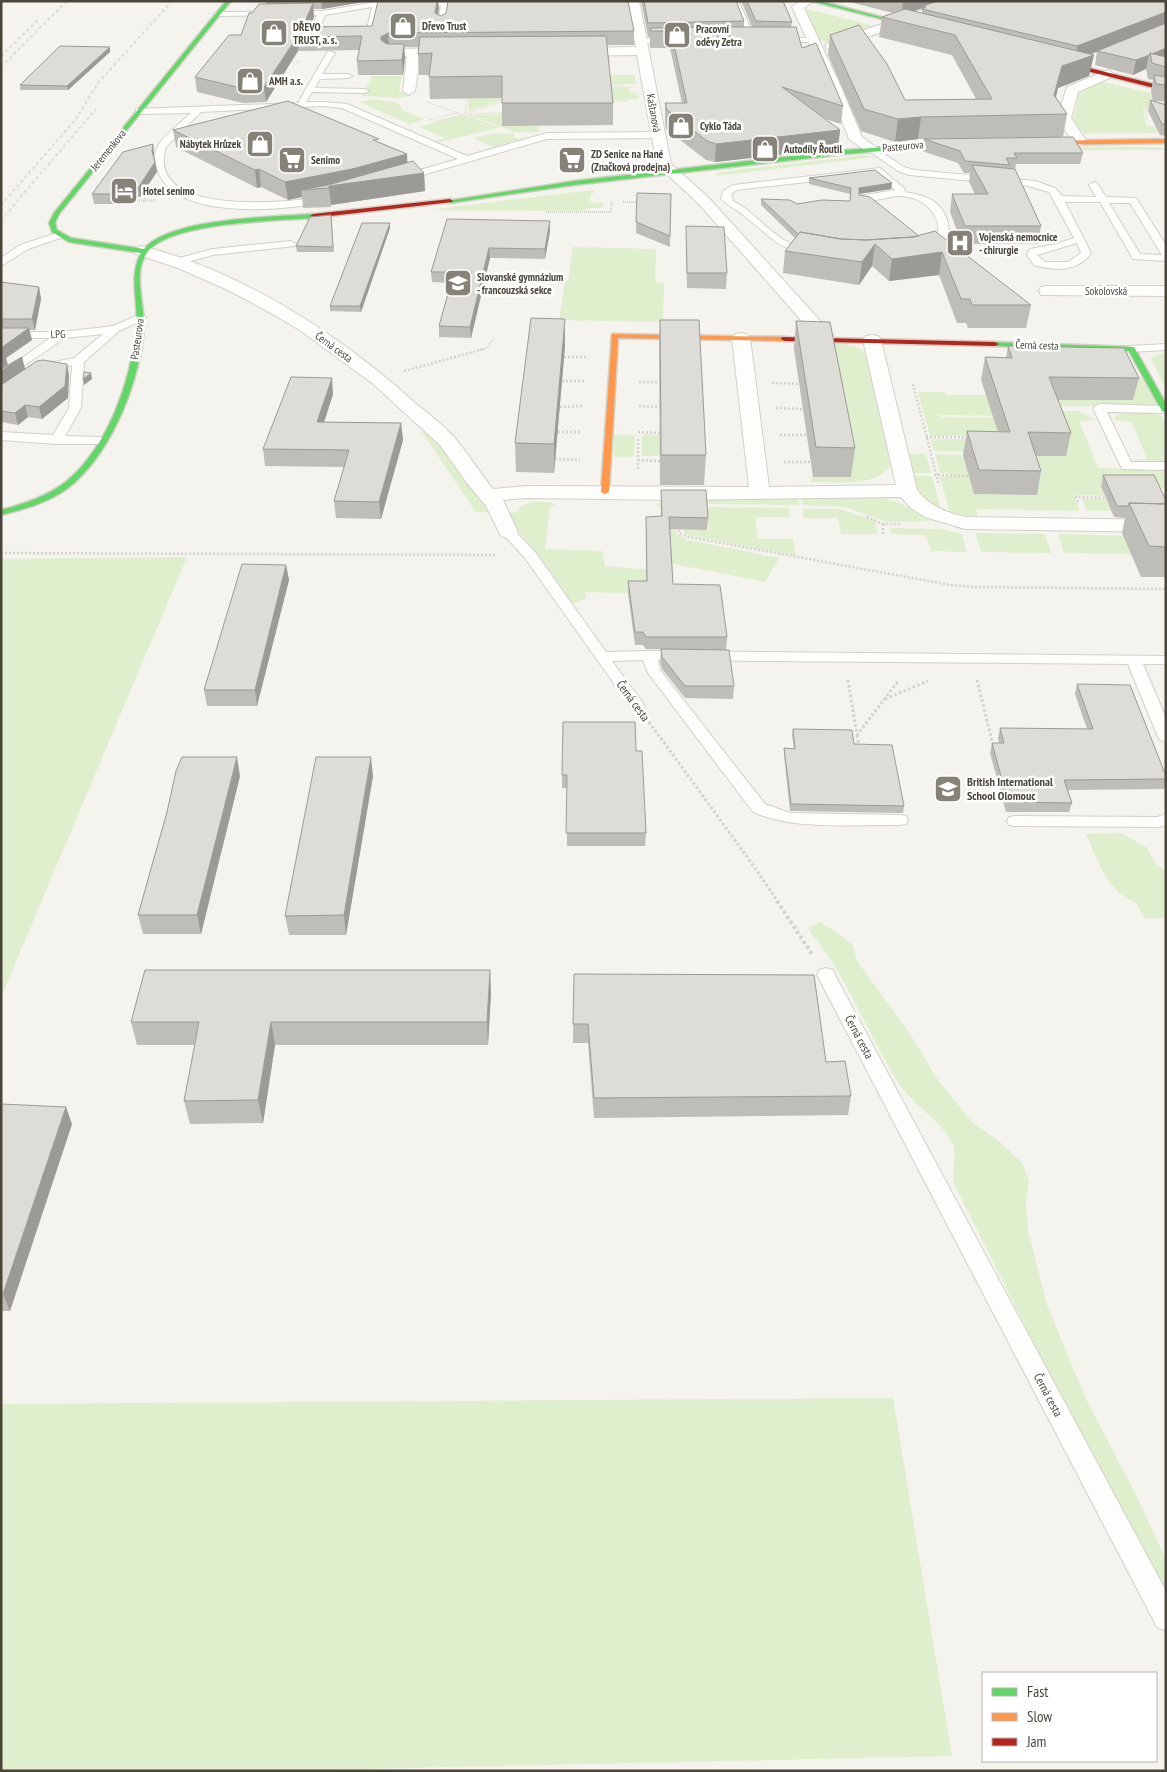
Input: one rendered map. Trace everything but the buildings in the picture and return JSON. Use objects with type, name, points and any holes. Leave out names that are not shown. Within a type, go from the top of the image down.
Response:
[{"type":"street","name":"Jeremenkova","points":[[60,235],[52,227],[56,214],[229,1]]},
{"type":"street","name":"Kaštanová","points":[[633,1],[663,164],[672,172]]},
{"type":"street","points":[[808,1],[798,7],[856,139],[872,149]]},
{"type":"street","points":[[813,1],[928,29]]},
{"type":"street","points":[[815,45],[900,22],[960,1]]},
{"type":"street","points":[[558,52],[641,46]]},
{"type":"street","points":[[389,53],[465,52]]},
{"type":"street","points":[[409,91],[414,53]]},
{"type":"street","points":[[1040,57],[1166,89]]},
{"type":"street","points":[[1077,66],[1098,57]]},
{"type":"street","points":[[1080,142],[1064,118],[1069,94],[1074,89],[1108,74]]},
{"type":"street","points":[[1033,143],[1166,141]]},
{"type":"street","name":"Pasteurova","points":[[1,513],[37,502],[61,489],[89,462],[126,388],[138,345],[141,317],[138,298],[138,265],[142,251],[157,241],[187,230],[314,215],[398,208],[505,192],[872,149],[929,144],[976,143]]},
{"type":"street","points":[[672,172],[703,200],[826,339]]},
{"type":"street","points":[[60,235],[77,241],[142,251]]},
{"type":"street","name":"Černá cesta","points":[[142,251],[176,262],[234,287],[284,313],[307,327],[378,379],[436,429],[496,504],[508,532]]},
{"type":"street","name":"Sokolovská","points":[[1046,291],[1166,291]]},
{"type":"street","name":"Černá cesta","points":[[605,492],[615,336],[872,340],[1131,348]]},
{"type":"street","points":[[741,338],[760,493]]},
{"type":"street","points":[[872,340],[907,491],[913,500],[934,514],[965,523],[1166,526]]},
{"type":"street","points":[[1131,348],[1165,410]]},
{"type":"street","points":[[488,495],[527,492],[677,494],[907,491]]},
{"type":"lane","points":[[726,1],[737,6],[751,39]]},
{"type":"lane","points":[[218,14],[322,13],[376,4],[445,4],[441,26]]},
{"type":"lane","points":[[350,36],[369,36],[376,4]]},
{"type":"lane","points":[[322,13],[312,37],[331,37]]},
{"type":"lane","points":[[641,46],[719,39],[751,39],[815,45]]},
{"type":"lane","points":[[719,39],[722,50]]},
{"type":"lane","points":[[301,104],[331,53]]},
{"type":"lane","points":[[318,76],[348,76]]},
{"type":"lane","points":[[310,90],[365,91]]},
{"type":"lane","points":[[139,111],[199,110],[301,104],[344,106],[466,159]]},
{"type":"lane","points":[[199,110],[162,146],[160,152],[161,172],[175,188],[204,200],[243,206],[289,206],[338,196]]},
{"type":"lane","points":[[393,181],[553,136],[658,135]]},
{"type":"lane","points":[[872,149],[906,171],[1032,184],[1051,189],[1059,199],[1080,239],[1086,253],[1081,259],[1071,264],[1043,265],[1035,261],[1032,255],[1034,251],[1080,239]]},
{"type":"lane","points":[[822,255],[787,245],[750,210],[728,201],[725,196],[730,188],[880,171],[900,188],[899,193]]},
{"type":"lane","points":[[1094,185],[1137,257],[1166,258]]},
{"type":"lane","points":[[863,198],[899,193],[921,199],[934,206],[940,213],[944,230],[941,241],[935,246],[909,253]]},
{"type":"lane","points":[[1059,199],[1102,199],[1131,196],[1166,252]]},
{"type":"lane","points":[[1,263],[24,248],[60,235]]},
{"type":"lane","points":[[176,262],[213,252],[291,244]]},
{"type":"lane","points":[[29,373],[36,368],[78,362],[115,329],[141,317]]},
{"type":"lane","name":"LPG","points":[[1,335],[62,335],[115,329]]},
{"type":"lane","points":[[1,378],[62,335]]},
{"type":"lane","points":[[1131,348],[1166,347]]},
{"type":"lane","points":[[56,440],[75,408],[78,362]]},
{"type":"lane","points":[[1165,410],[1099,408],[1126,466],[1166,466]]},
{"type":"lane","points":[[1,436],[101,441]]},
{"type":"lane","name":"Černá cesta","points":[[508,532],[530,555],[637,706]]},
{"type":"lane","points":[[650,655],[653,670],[759,808],[775,816],[790,818],[900,820]]},
{"type":"lane","points":[[601,657],[650,655],[1166,660]]},
{"type":"lane","points":[[1134,660],[1166,737]]},
{"type":"lane","points":[[1015,821],[1159,822],[1166,819]]},
{"type":"lane","name":"Černá cesta","points":[[826,975],[1166,1618]]},
{"type":"path","points":[[464,114],[467,90]]},
{"type":"path","points":[[427,124],[511,99]]},
{"type":"path","points":[[425,101],[457,113],[504,113]]},
{"type":"path","points":[[1146,112],[1153,112]]},
{"type":"path","points":[[422,122],[457,113]]},
{"type":"path","points":[[464,114],[501,128]]},
{"type":"path","points":[[129,202],[161,200]]},
{"type":"path","points":[[621,202],[639,202]]},
{"type":"path","points":[[378,379],[485,349],[494,340]]},
{"type":"path","points":[[564,357],[587,357]]},
{"type":"path","points":[[639,374],[639,390]]},
{"type":"path","points":[[562,381],[586,381]]},
{"type":"path","points":[[912,381],[941,494]]},
{"type":"path","points":[[638,382],[659,382]]},
{"type":"path","points":[[770,383],[799,384]]},
{"type":"path","points":[[639,398],[639,406],[660,407]]},
{"type":"path","points":[[560,407],[584,406]]},
{"type":"path","points":[[774,408],[803,409]]},
{"type":"path","points":[[638,424],[638,477]]},
{"type":"path","points":[[558,432],[582,432]]},
{"type":"path","points":[[638,432],[660,433]]},
{"type":"path","points":[[774,434],[807,435]]},
{"type":"path","points":[[926,437],[971,437]]},
{"type":"path","points":[[555,459],[581,460]]},
{"type":"path","points":[[638,460],[660,461]]},
{"type":"path","points":[[948,475],[969,476]]},
{"type":"path","points":[[677,494],[680,534],[764,552],[962,586],[1166,589]]},
{"type":"path","points":[[883,524],[884,534]]},
{"type":"path","points":[[1,553],[530,555]]},
{"type":"path","points":[[844,657],[859,751]]},
{"type":"path","points":[[857,735],[916,658]]},
{"type":"path","points":[[971,658],[995,753]]},
{"type":"path","name":"Černá cesta","points":[[637,706],[753,865],[826,975]]},
{"type":"green space","points":[[803,8],[878,27],[847,38],[823,41],[816,39]]},
{"type":"green space","points":[[600,75],[635,75],[636,84],[610,84]]},
{"type":"green space","points":[[372,76],[402,76],[399,91],[411,96],[399,98],[362,96]]},
{"type":"green space","points":[[567,79],[468,111],[470,81]]},
{"type":"green space","points":[[1096,82],[1108,83],[1166,97],[1166,109],[1143,108],[1146,125],[1166,129],[1166,133],[1084,134],[1073,120],[1079,93],[1096,84]]},
{"type":"green space","points":[[610,87],[635,87],[629,89],[630,92],[637,93],[639,99],[612,100]]},
{"type":"green space","points":[[374,99],[398,103],[402,110],[424,119],[410,124],[359,102]]},
{"type":"green space","points":[[540,113],[502,125],[539,126],[539,132],[515,132],[467,115]]},
{"type":"green space","points":[[465,116],[498,128],[436,143],[433,142],[445,138],[419,127]]},
{"type":"green space","points":[[514,133],[514,138],[525,138],[493,147],[473,138],[490,134]]},
{"type":"green space","points":[[1036,147],[1153,147],[1166,148],[1166,150],[1025,150]]},
{"type":"green space","points":[[865,155],[875,157],[717,176],[716,174],[720,172]]},
{"type":"green space","points":[[593,190],[595,192],[591,194],[590,202],[604,203],[602,208],[588,208],[580,211],[429,210]]},
{"type":"green space","points":[[573,247],[656,249],[655,282],[664,283],[663,322],[559,320]]},
{"type":"green space","points":[[794,344],[855,346],[864,353],[868,362],[890,465],[884,472],[876,477],[854,482],[810,482],[813,477],[851,477],[794,349]]},
{"type":"green space","points":[[1166,352],[1166,384],[1164,384],[1151,360],[1155,355]]},
{"type":"green space","points":[[1122,377],[1141,377],[1156,403],[1155,406],[1048,406],[1049,411],[1077,411],[1096,420],[1079,421],[1098,468],[1166,470],[1166,489],[1159,487],[1155,481],[1155,483],[1143,483],[1141,481],[1143,487],[1101,486],[1105,496],[1074,495],[1080,511],[976,509],[978,518],[950,513],[940,477],[950,477],[949,473],[940,473],[935,454],[963,455],[975,494],[1036,495],[1030,468],[1027,467],[1023,455],[1066,456],[1061,443],[1067,442],[1061,430],[1056,430],[1052,419],[1015,418],[1014,416],[938,415],[940,417],[994,418],[1006,455],[986,455],[985,452],[934,451],[930,439],[982,439],[980,435],[930,436],[918,392],[945,392],[946,395],[1004,395],[1004,392],[1049,392],[1052,399],[1133,400]]},
{"type":"green space","points":[[1126,412],[1148,412],[1163,418],[1166,422],[1166,463],[1130,460],[1147,459],[1132,422],[1113,420],[1116,416]]},
{"type":"green space","points":[[434,431],[490,513],[475,511],[422,432]]},
{"type":"green space","points":[[614,434],[635,436],[634,457],[614,457]]},
{"type":"green space","points":[[645,434],[660,436],[660,456],[642,456],[642,436]]},
{"type":"green space","points":[[909,454],[926,454],[931,473],[913,473]]},
{"type":"green space","points":[[914,476],[932,476],[941,510],[923,497]]},
{"type":"green space","points":[[869,496],[880,498],[901,504],[932,521],[887,522],[845,507],[803,505],[801,497]]},
{"type":"green space","points":[[797,497],[799,505],[707,504],[707,498]]},
{"type":"green space","points":[[1082,499],[1106,499],[1110,507],[1163,511],[1087,511]]},
{"type":"green space","points":[[680,501],[689,530],[709,530],[707,507],[789,508],[790,517],[755,517],[758,539],[793,539],[796,556],[684,534]]},
{"type":"green space","points":[[532,502],[550,502],[558,506],[550,507],[545,549],[602,551],[605,566],[650,570],[652,566],[645,565],[661,518],[660,506],[654,504],[673,502],[677,535],[687,539],[682,548],[688,540],[779,558],[765,582],[673,564],[651,594],[585,592],[586,598],[572,604],[563,594],[563,589],[511,521],[508,513],[517,512],[521,506]]},
{"type":"green space","points":[[802,509],[840,509],[875,521],[878,534],[841,534],[838,518],[804,518]]},
{"type":"green space","points":[[890,528],[942,529],[962,534],[967,552],[931,551],[926,535],[891,534]]},
{"type":"green space","points":[[975,533],[1045,534],[1051,553],[981,552]]},
{"type":"green space","points":[[1058,534],[1127,536],[1134,554],[1064,553]]},
{"type":"green space","points":[[187,557],[1,997],[1,559]]},
{"type":"green space","points":[[1122,833],[1147,848],[1155,863],[1166,872],[1166,918],[1144,918],[1136,904],[1114,887],[1100,866],[1086,834]]},
{"type":"green space","points":[[819,922],[834,930],[853,945],[857,961],[910,1034],[938,1080],[971,1121],[1000,1142],[1022,1163],[1029,1181],[1026,1201],[1028,1230],[1047,1305],[1086,1399],[1139,1501],[1166,1560],[1166,1599],[1107,1490],[953,1182],[953,1144],[941,1127],[905,1092],[887,1065],[834,965],[808,929]]},
{"type":"green space","points":[[893,1398],[952,1756],[274,1771],[1,1771],[1,1404]]},
{"type":"railway","points":[[1,67],[67,1]]},
{"type":"railway","points":[[1,205],[76,119],[98,83],[172,1]]},
{"type":"railway","points":[[1,56],[39,19]]},
{"type":"railway","points":[[1,220],[96,109]]},
{"type":"traffic: fast","points":[[142,251],[69,240],[54,231],[52,223],[56,214],[229,1]]},
{"type":"traffic: fast","points":[[813,1],[917,27]]},
{"type":"traffic: fast","points":[[450,201],[574,183],[846,152],[962,143]]},
{"type":"traffic: fast","points":[[1,513],[37,501],[54,493],[70,482],[84,468],[109,431],[127,389],[133,367],[140,326],[137,273],[143,254],[150,246],[163,238],[204,227],[252,220],[313,216]]},
{"type":"traffic: fast","points":[[995,344],[1131,349],[1166,411]]},
{"type":"traffic: slow","points":[[1040,143],[1166,141]]},
{"type":"traffic: slow","points":[[605,492],[615,336],[785,339]]},
{"type":"traffic: jam","points":[[1053,61],[1166,89]]},
{"type":"traffic: jam","points":[[313,216],[450,201]]},
{"type":"traffic: jam","points":[[785,339],[995,344]]},
{"type":"place","name":"Dřevo Trust","points":[[403,26]]},
{"type":"place","name":"DŘEVO TRUST, a. s.","points":[[274,33]]},
{"type":"place","name":"Pracovní oděvy Zetra","points":[[677,35]]},
{"type":"place","name":"AMH a.s.","points":[[250,81]]},
{"type":"place","name":"Cyklo Táda","points":[[681,126]]},
{"type":"place","name":"Nábytek Hrůzek","points":[[260,144]]},
{"type":"place","name":"Autodíly Řoutil","points":[[765,149]]},
{"type":"place","name":"Senimo","points":[[292,160]]},
{"type":"place","name":"ZD Senice na Hané (Značková prodejna)","points":[[572,160]]},
{"type":"place","name":"Hotel senimo","points":[[124,191]]},
{"type":"place","name":"Vojenská nemocnice - chirurgie","points":[[960,243]]},
{"type":"place","name":"Slovanské gymnázium - francouzská sekce","points":[[458,283]]},
{"type":"place","name":"British International School Olomouc","points":[[948,789]]}]
